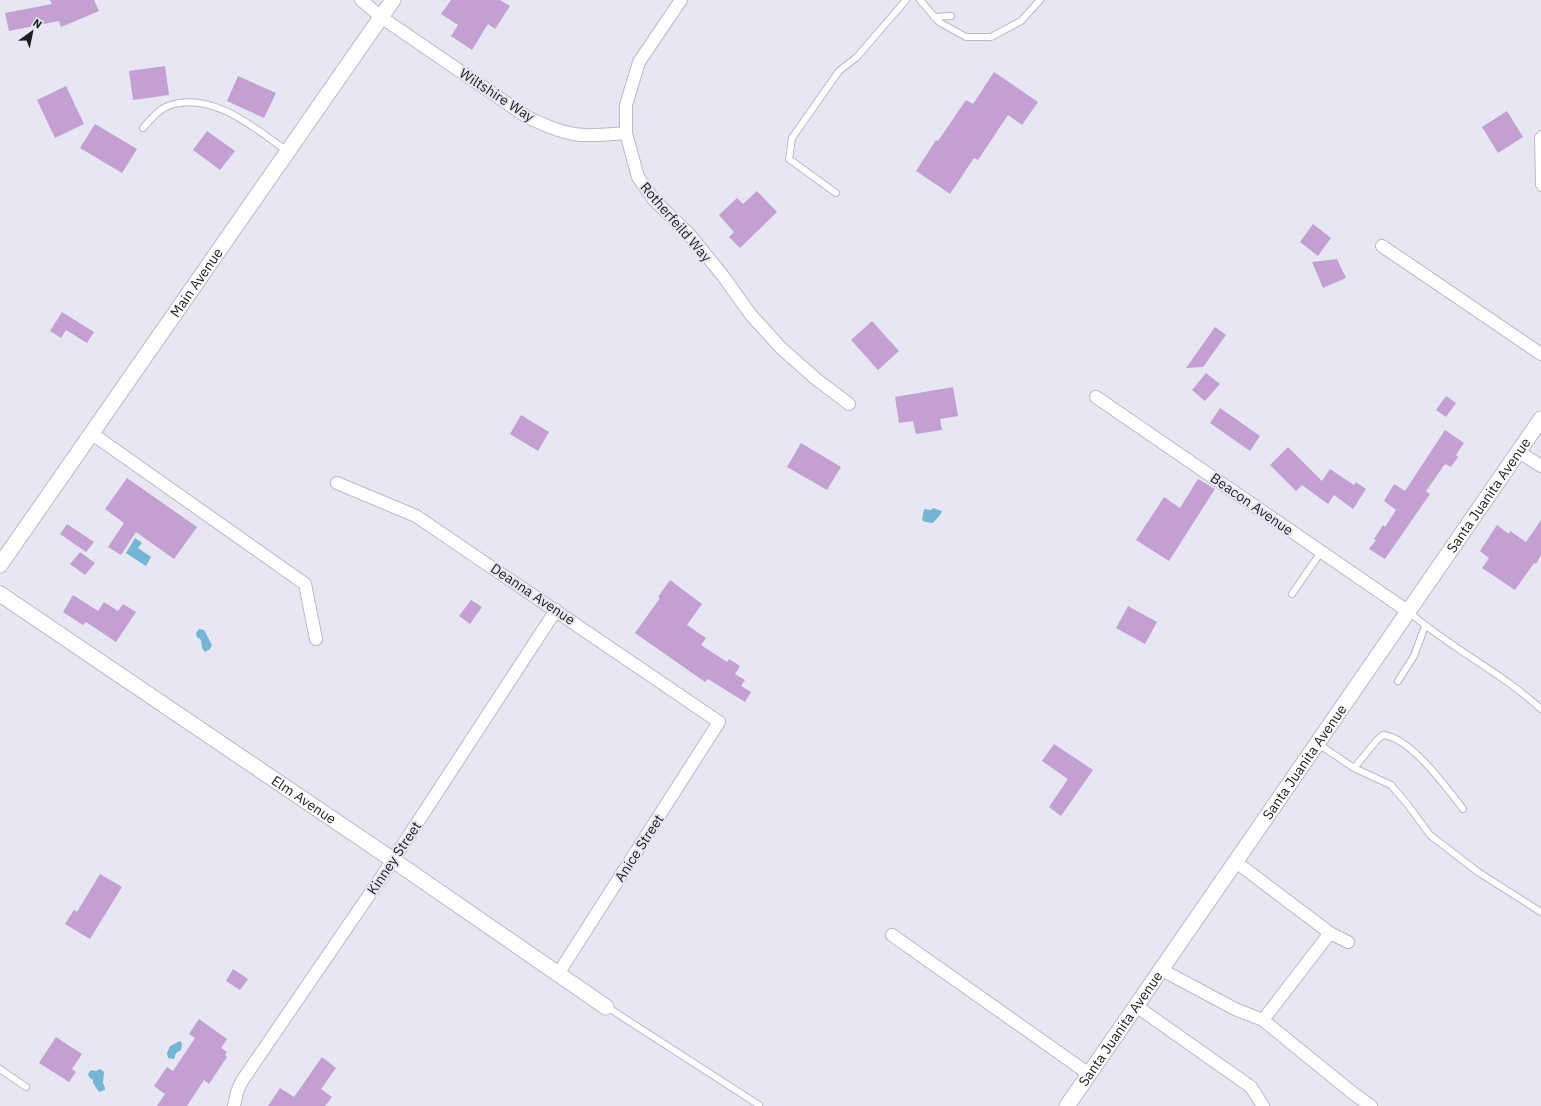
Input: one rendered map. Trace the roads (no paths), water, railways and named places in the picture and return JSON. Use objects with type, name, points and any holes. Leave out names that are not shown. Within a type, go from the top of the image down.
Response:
[{"type":"street","name":"Wiltshire Way","points":[[361,0],[381,17],[527,117],[547,126],[574,134],[599,135],[626,133]]},
{"type":"street","name":"Main Avenue","points":[[0,565],[393,0]]},
{"type":"street","name":"Rotherfeild Way","points":[[681,0],[638,62],[626,105],[626,133],[638,177],[654,200],[689,234],[751,315],[781,348],[849,404]]},
{"type":"street","points":[[1382,246],[1541,354]]},
{"type":"street","name":"Beacon Avenue","points":[[1096,397],[1409,612]]},
{"type":"street","name":"Santa Juanita Avenue","points":[[1067,1106],[1541,419]]},
{"type":"street","points":[[92,433],[305,584],[316,639]]},
{"type":"street","points":[[1519,452],[1541,466]]},
{"type":"street","name":"Deanna Avenue","points":[[337,483],[416,516],[720,722]]},
{"type":"street","name":"Elm Avenue","points":[[0,594],[393,860],[606,1007]]},
{"type":"street","name":"Kinney Street","points":[[234,1106],[237,1092],[242,1081],[393,860],[556,610]]},
{"type":"street","name":"Anice Street","points":[[558,974],[720,722]]},
{"type":"street","points":[[1236,862],[1330,933],[1348,942]]},
{"type":"street","points":[[1263,1020],[1330,933]]},
{"type":"street","points":[[892,935],[1089,1074]]},
{"type":"street","points":[[1162,970],[1234,1009],[1263,1020],[1354,1094],[1371,1106]]},
{"type":"street","points":[[1136,1006],[1251,1087],[1263,1106]]},
{"type":"lane","points":[[836,193],[789,159],[792,138],[839,72],[857,57],[906,0]]},
{"type":"lane","points":[[920,0],[939,22],[966,37],[991,37],[1021,21],[1040,0]]},
{"type":"lane","points":[[934,17],[951,16]]},
{"type":"lane","points":[[143,128],[152,118],[168,106],[183,103],[195,103],[213,106],[226,111],[251,125],[287,151]]},
{"type":"lane","points":[[1541,134],[1538,137],[1539,185],[1541,188]]},
{"type":"lane","points":[[1292,594],[1321,552]]},
{"type":"lane","points":[[1409,612],[1425,626],[1525,694],[1541,709]]},
{"type":"lane","points":[[1398,682],[1414,656],[1425,626]]},
{"type":"lane","points":[[1354,768],[1383,735],[1391,736],[1411,750],[1431,769],[1463,809]]},
{"type":"lane","points":[[1317,743],[1354,768],[1391,785],[1430,835],[1478,872],[1541,912]]},
{"type":"lane","points":[[606,1007],[759,1105]]},
{"type":"lane","points":[[0,1069],[26,1087]]},
{"type":"water","points":[[933,508],[942,511],[933,523],[922,520],[924,509],[931,510]]},
{"type":"water","points":[[135,538],[142,543],[138,548],[151,557],[146,566],[126,553]]},
{"type":"water","points":[[199,629],[204,630],[212,645],[210,649],[205,652],[202,648],[201,640],[197,637],[196,633]]},
{"type":"water","points":[[180,1041],[182,1044],[181,1050],[176,1053],[174,1059],[168,1058],[167,1053],[170,1046]]},
{"type":"water","points":[[100,1069],[104,1072],[103,1083],[105,1090],[99,1092],[88,1074],[91,1070],[96,1071]]}]
